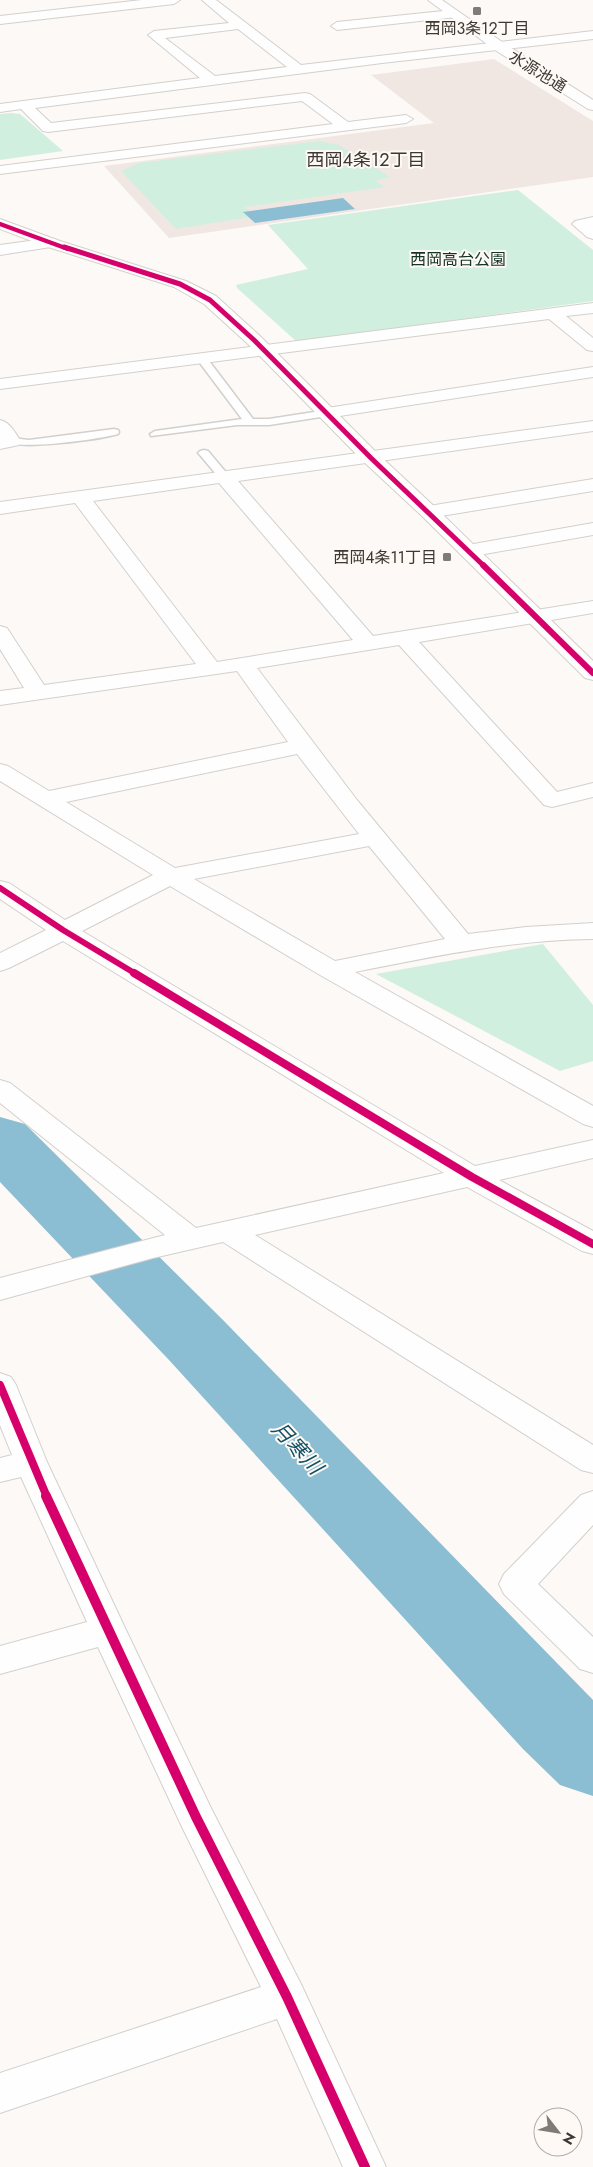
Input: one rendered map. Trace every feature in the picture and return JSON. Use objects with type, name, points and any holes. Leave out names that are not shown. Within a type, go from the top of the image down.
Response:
[{"type":"street","points":[[0,20],[174,0]]},
{"type":"street","points":[[208,0],[299,70]]},
{"type":"street","name":"水源池通","points":[[434,0],[500,47],[593,106]]},
{"type":"street","points":[[352,37],[337,26],[453,14]]},
{"type":"street","points":[[212,81],[154,35],[241,25]]},
{"type":"street","points":[[0,108],[382,59],[593,35]]},
{"type":"street","points":[[573,38],[593,50]]},
{"type":"street","points":[[367,48],[382,59]]},
{"type":"street","points":[[48,128],[305,97],[346,127]]},
{"type":"street","points":[[24,105],[86,161]]},
{"type":"street","points":[[0,170],[86,161],[406,119]]},
{"type":"street","points":[[593,222],[580,224],[593,234]]},
{"type":"street","points":[[0,224],[50,243],[180,284],[210,300],[593,673]]},
{"type":"street","points":[[0,250],[50,243]]},
{"type":"street","points":[[0,384],[593,308]]},
{"type":"street","points":[[553,314],[593,346]]},
{"type":"street","points":[[327,413],[593,372]]},
{"type":"street","points":[[0,425],[6,442]]},
{"type":"street","points":[[0,508],[593,426]]},
{"type":"street","points":[[225,478],[367,643]]},
{"type":"street","points":[[429,512],[593,485]]},
{"type":"street","points":[[80,497],[210,669]]},
{"type":"street","points":[[468,551],[593,529]]},
{"type":"street","points":[[0,698],[210,669],[593,607]]},
{"type":"street","points":[[0,632],[37,692]]},
{"type":"street","points":[[404,638],[552,800],[593,790]]},
{"type":"street","points":[[242,664],[301,746],[374,838],[462,943]]},
{"type":"street","points":[[44,799],[301,746]]},
{"type":"street","points":[[0,771],[170,876],[329,970],[593,1118]]},
{"type":"street","points":[[0,963],[170,876],[374,838]]},
{"type":"street","points":[[0,888],[63,930],[472,1177],[593,1244]]},
{"type":"street","points":[[329,970],[462,943],[566,931],[593,931]]},
{"type":"street","points":[[0,1089],[191,1240]]},
{"type":"street","points":[[11,1287],[153,1248],[593,1149]]},
{"type":"street","points":[[230,1232],[593,1461]]},
{"type":"street","points":[[0,1385],[16,1466],[108,1630],[196,1817],[287,1997],[365,2167]]},
{"type":"street","points":[[593,1504],[516,1584],[593,1659]]},
{"type":"street","points":[[0,1660],[108,1630]]},
{"type":"street","points":[[0,2093],[287,1997]]},
{"type":"lane","points":[[202,359],[251,423]]},
{"type":"lane","points":[[156,434],[237,422],[269,422],[327,413]]},
{"type":"lane","points":[[6,442],[29,443],[114,432]]},
{"type":"lane","points":[[204,453],[225,478]]},
{"type":"shaded area","points":[[494,59],[593,121],[593,177],[169,238],[104,166],[434,123],[371,75]]},
{"type":"green space","points":[[0,114],[20,114],[63,151],[0,160]]},
{"type":"green space","points":[[319,141],[339,145],[390,177],[375,181],[385,187],[245,207],[255,216],[176,229],[121,171],[139,163]]},
{"type":"green space","name":"西岡高台公園","points":[[518,190],[593,250],[593,301],[297,342],[237,288],[236,285],[308,269],[268,225]]},
{"type":"green space","points":[[543,944],[593,1005],[593,1061],[560,1071],[376,974]]},
{"type":"water","points":[[343,198],[355,209],[255,223],[243,212]]},
{"type":"waterway","name":"月寒川","points":[[0,1140],[196,1340],[555,1722],[593,1757]]},
{"type":"cycle path","points":[[0,224],[51,243],[180,284],[210,300],[254,340],[371,458],[429,512],[593,673]]},
{"type":"cycle path","points":[[0,888],[63,930],[472,1177],[593,1244]]},
{"type":"cycle path","points":[[0,1385],[31,1462],[108,1630],[196,1817],[287,1997],[365,2167]]},
{"type":"place","name":"西岡3条12丁目","points":[[477,11]]},
{"type":"place","name":"西岡4条11丁目","points":[[447,557]]},
{"type":"district","name":"西岡4条12丁目","points":[[366,160]]}]
